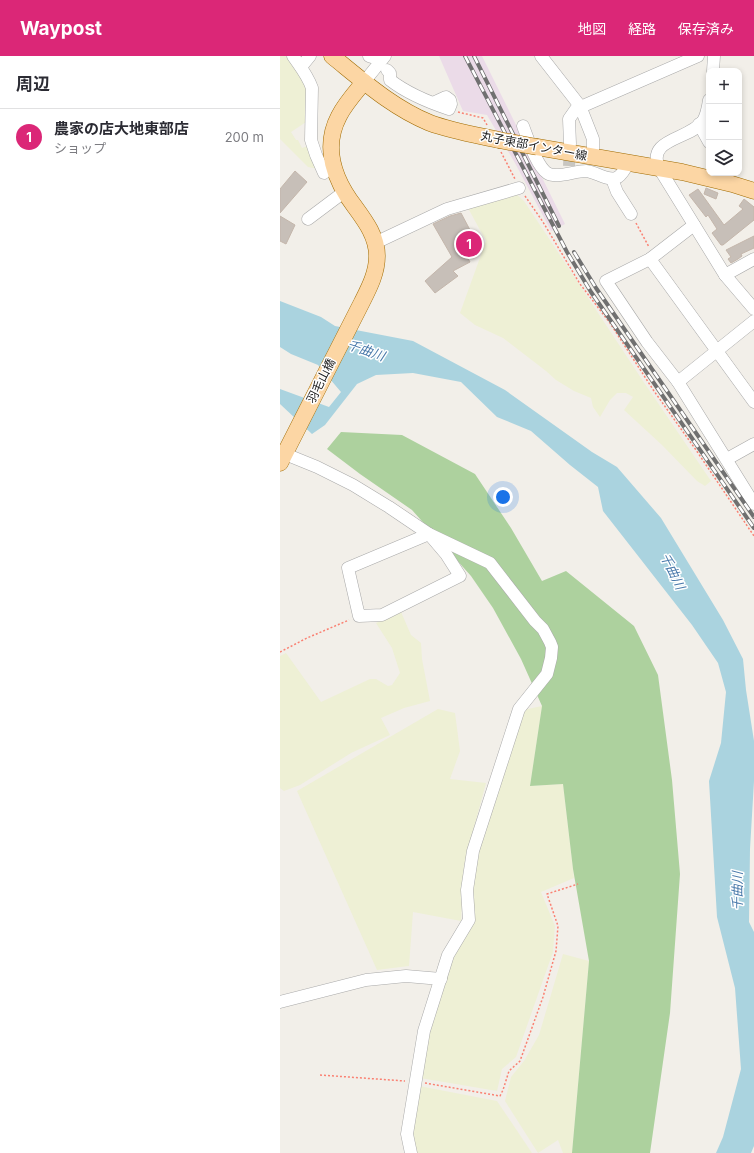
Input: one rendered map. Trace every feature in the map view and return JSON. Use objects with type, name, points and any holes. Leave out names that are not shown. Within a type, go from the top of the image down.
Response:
[{"type":"main road","name":"丸子東部インター線","points":[[332,56],[390,102],[431,123],[496,140],[706,177],[754,191]]},
{"type":"main road","name":"羽毛山橋","points":[[282,458],[371,285],[375,271],[377,256],[375,243],[367,224],[344,192],[336,175],[331,153],[336,121],[364,82]]},
{"type":"street","points":[[293,56],[310,82],[312,88],[311,140],[324,173]]},
{"type":"street","points":[[301,67],[310,56]]},
{"type":"street","points":[[364,82],[385,56]]},
{"type":"street","points":[[570,144],[569,119],[574,111],[580,106],[698,56]]},
{"type":"street","points":[[713,68],[714,56]]},
{"type":"street","points":[[546,58],[580,106],[593,139],[593,158]]},
{"type":"street","points":[[387,70],[390,73],[390,80],[399,87],[448,109]]},
{"type":"street","points":[[708,104],[702,122],[685,135],[668,142],[660,148],[656,160],[659,168],[725,275],[754,309]]},
{"type":"street","points":[[699,124],[708,140]]},
{"type":"street","points":[[523,126],[537,159],[545,171],[555,176],[569,169],[590,172],[612,179],[619,176],[628,164]]},
{"type":"street","points":[[612,179],[617,192],[631,214]]},
{"type":"street","points":[[375,243],[447,209],[519,188]]},
{"type":"street","points":[[308,219],[344,192]]},
{"type":"street","points":[[694,225],[652,257],[606,281],[648,342],[678,382],[754,504]]},
{"type":"street","points":[[652,257],[754,402]]},
{"type":"street","points":[[725,275],[752,262]]},
{"type":"street","points":[[678,382],[754,321]]},
{"type":"street","points":[[727,460],[754,444]]},
{"type":"street","points":[[282,458],[317,467],[353,485],[429,534],[490,562],[535,621],[543,629],[552,647],[547,674],[519,708],[473,851],[467,890],[469,920],[448,955],[424,1031],[407,1134],[411,1153]]},
{"type":"street","points":[[429,534],[446,554],[460,576],[382,615],[359,616],[348,568],[429,534]]},
{"type":"street","points":[[280,1002],[366,980],[406,976],[441,978]]},
{"type":"path","points":[[448,109],[483,118],[496,140],[519,188],[543,222],[580,284],[610,323],[654,392],[696,450],[754,536]]},
{"type":"path","points":[[631,214],[652,257]]},
{"type":"path","points":[[280,652],[307,638],[359,616]]},
{"type":"path","points":[[320,1076],[415,1081],[500,1096],[509,1071],[520,1061],[543,997],[556,951],[558,926],[547,894],[578,884]]},
{"type":"shaded area","points":[[439,56],[482,56],[565,224],[551,231],[515,163],[487,115],[463,111]]},
{"type":"green space","points":[[280,56],[285,56],[288,58],[306,85],[306,122],[291,132],[296,140],[298,140],[302,148],[308,146],[319,169],[308,167],[280,139]]},
{"type":"green space","points":[[513,191],[524,201],[711,481],[705,486],[697,481],[662,445],[624,410],[633,397],[626,393],[617,393],[610,400],[600,417],[593,407],[591,398],[574,391],[556,380],[503,338],[475,325],[460,313],[486,241],[468,208]]},
{"type":"green space","points":[[341,432],[402,435],[475,474],[511,528],[542,581],[566,571],[634,626],[658,675],[672,780],[680,874],[670,1013],[650,1153],[572,1153],[589,961],[573,869],[563,784],[530,786],[542,706],[521,659],[493,608],[471,576],[412,510],[327,449]]},
{"type":"green space","points":[[401,612],[411,635],[421,643],[422,659],[430,701],[404,708],[381,718],[390,735],[351,753],[300,785],[284,791],[280,788],[280,656],[286,653],[321,702],[370,679],[376,679],[388,686],[392,685],[400,673],[392,648],[376,623]]},
{"type":"green space","points":[[542,706],[530,786],[563,784],[574,878],[541,892],[555,926],[553,952],[516,1057],[502,1069],[497,1091],[420,1078],[426,1035],[452,957],[471,890],[477,853],[523,710]]},
{"type":"green space","points":[[438,709],[455,713],[460,751],[450,779],[486,783],[464,865],[461,921],[413,912],[409,966],[377,970],[297,791]]},
{"type":"green space","points":[[563,954],[589,961],[572,1153],[563,1153],[558,1140],[538,1153],[505,1101],[511,1077],[524,1061],[539,1035]]},
{"type":"green space","points":[[419,1086],[497,1101],[532,1153],[415,1153],[411,1133]]},
{"type":"water","name":"千曲川","points":[[280,301],[321,317],[335,326],[413,341],[505,390],[592,452],[617,467],[661,518],[723,620],[743,659],[754,741],[749,922],[754,932],[754,1146],[751,1153],[716,1153],[723,1137],[741,1069],[735,988],[717,917],[709,781],[721,743],[726,692],[718,663],[692,625],[603,511],[598,487],[531,431],[497,417],[461,382],[413,373],[376,375],[357,384],[325,425],[312,434],[280,404],[280,389],[329,407],[341,392],[318,365],[291,354],[280,347]]},
{"type":"building","points":[[295,171],[307,182],[280,213],[280,189]]},
{"type":"building","points":[[706,188],[718,193],[716,199],[704,194]]},
{"type":"building","points":[[698,189],[724,225],[743,209],[739,206],[744,199],[754,207],[754,220],[723,245],[721,245],[712,233],[717,229],[708,215],[706,217],[689,195]]},
{"type":"building","points":[[461,213],[479,247],[466,255],[470,262],[453,271],[458,276],[435,293],[425,281],[452,257],[433,224],[450,216]]},
{"type":"building","points":[[280,216],[295,225],[286,244],[280,241]]},
{"type":"building","points":[[754,236],[754,248],[741,254],[742,256],[731,263],[728,259],[731,257],[726,250]]},
{"type":"tunnel","points":[[569,166],[570,145]]},
{"type":"railway","points":[[465,56],[567,252],[591,292],[754,528]]},
{"type":"railway","points":[[474,56],[559,226]]},
{"type":"railway","points":[[574,252],[596,288],[754,517]]},
{"type":"place","name":"農家の店大地東部店","points":[[469,244]]}]
